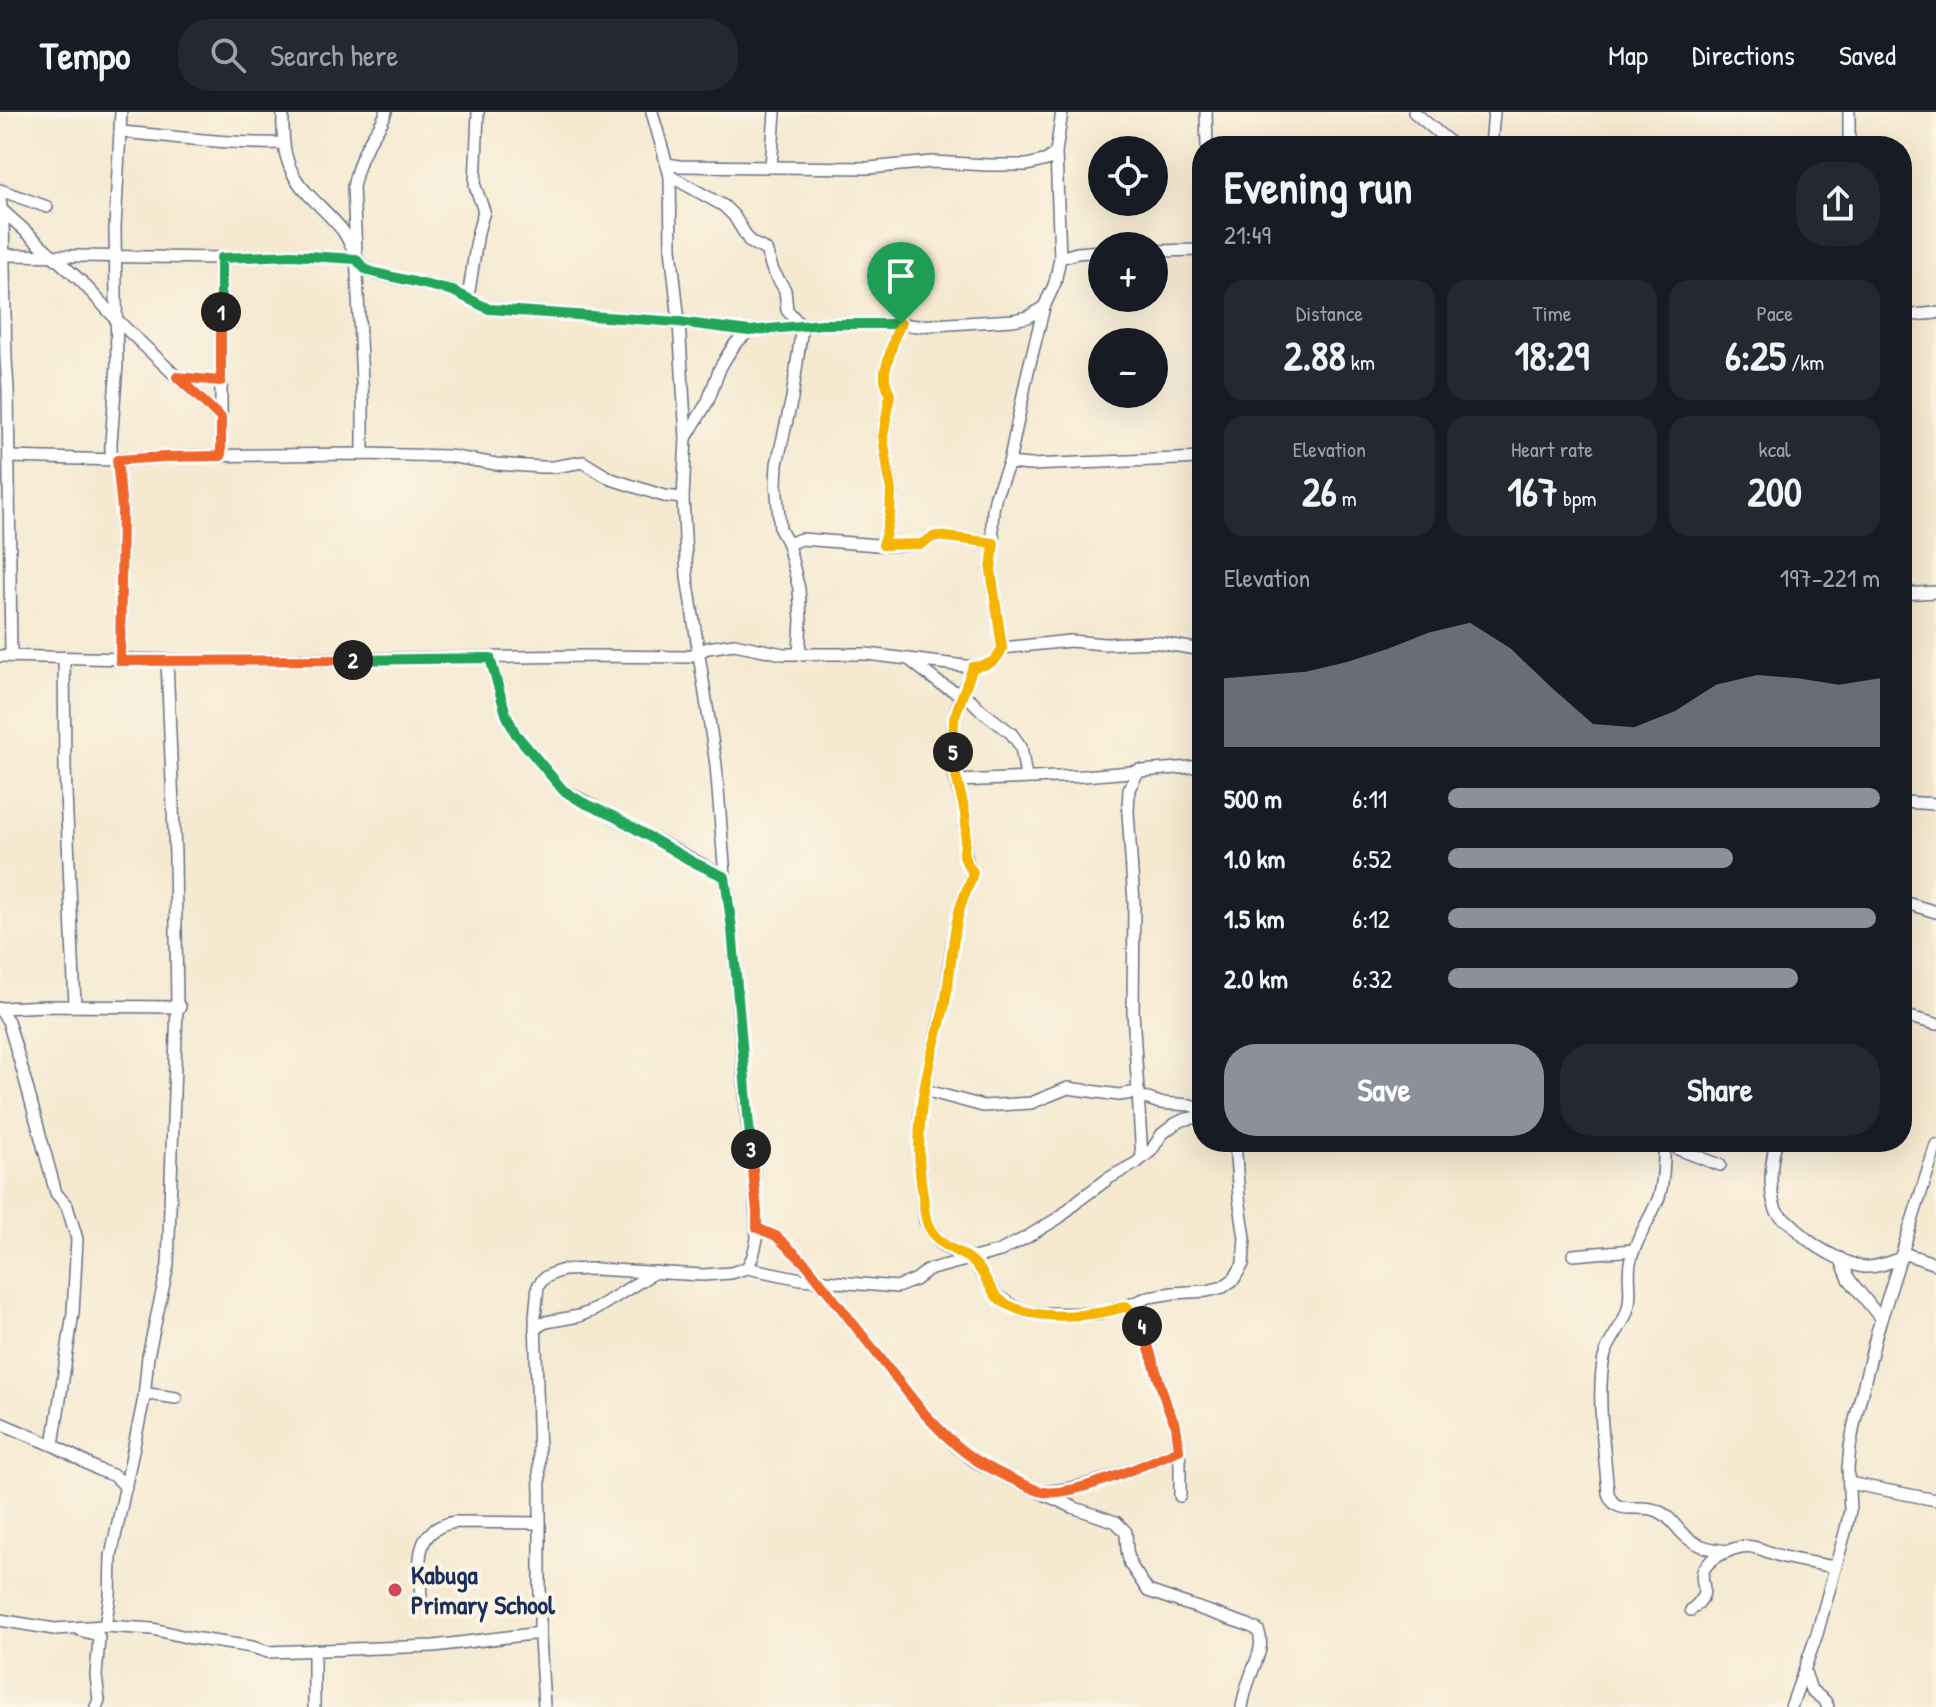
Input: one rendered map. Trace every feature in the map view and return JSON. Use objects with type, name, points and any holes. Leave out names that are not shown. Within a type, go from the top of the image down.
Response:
[{"type":"street","points":[[120,661],[122,509],[111,442],[117,365],[115,228],[121,112]]},
{"type":"street","points":[[283,112],[283,143],[290,167],[300,185],[343,231],[356,259],[365,269],[439,287],[489,309],[679,322],[749,331],[822,324],[917,326],[1013,320],[1028,317],[1044,307]]},
{"type":"street","points":[[363,454],[353,187],[358,164],[374,133],[381,127],[386,112]]},
{"type":"street","points":[[468,298],[484,211],[476,193],[475,180],[478,112]]},
{"type":"street","points":[[652,112],[669,170],[671,248],[686,438],[683,498],[687,577],[716,765],[754,1174],[757,1239],[747,1268]]},
{"type":"street","points":[[771,167],[775,112]]},
{"type":"street","points":[[1,204],[5,439],[9,457],[5,543],[6,656],[120,661],[687,657],[720,645],[734,644],[783,654],[867,654],[973,667],[989,664],[998,657],[1002,648],[991,570],[993,510],[1009,463],[1044,307],[1055,283],[1060,258],[1056,152],[1062,112]]},
{"type":"street","points":[[1206,112],[1207,136]]},
{"type":"street","points":[[1414,112],[1442,136]]},
{"type":"street","points":[[1492,136],[1494,112]]},
{"type":"street","points":[[1849,112],[1849,136]]},
{"type":"street","points":[[120,132],[260,144],[283,143]]},
{"type":"street","points":[[669,170],[679,166],[869,168],[932,162],[1027,165],[1047,160],[1056,152]]},
{"type":"street","points":[[669,170],[724,206],[750,242],[766,250],[773,271],[785,290],[787,310],[802,327],[776,483],[780,529],[788,544],[799,589],[799,654]]},
{"type":"street","points":[[0,190],[47,207]]},
{"type":"street","points":[[1,204],[221,418]]},
{"type":"street","points":[[1168,251],[1192,250]]},
{"type":"street","points":[[1060,258],[1088,252]]},
{"type":"street","points":[[3,255],[221,258],[292,255],[356,259]]},
{"type":"street","points":[[221,258],[221,456]]},
{"type":"street","points":[[1912,315],[1936,313]]},
{"type":"street","points":[[883,545],[891,491],[883,437],[890,395],[885,371],[901,324]]},
{"type":"street","points":[[686,438],[708,401],[727,356],[749,331]]},
{"type":"street","points":[[177,377],[221,381]]},
{"type":"street","points":[[9,457],[114,460],[176,456],[363,454],[464,457],[496,464],[542,467],[583,462],[611,479],[664,496],[683,498]]},
{"type":"street","points":[[1009,463],[1030,465],[1192,458]]},
{"type":"street","points":[[788,544],[801,539],[883,545],[921,544],[938,536],[994,543]]},
{"type":"street","points":[[1912,593],[1936,592]]},
{"type":"street","points":[[1002,648],[1070,641],[1154,642],[1192,648]]},
{"type":"street","points":[[64,658],[65,768],[75,1006]]},
{"type":"street","points":[[490,658],[506,714],[515,733],[563,790],[725,877]]},
{"type":"street","points":[[908,659],[939,683],[971,700],[1015,738],[1024,758],[1026,777]]},
{"type":"street","points":[[105,1626],[110,1596],[111,1556],[168,1265],[178,1007],[167,661]]},
{"type":"street","points":[[973,667],[954,718],[953,769],[966,821],[964,855],[973,872],[959,912],[946,997],[920,1115],[919,1158],[925,1221],[941,1244],[972,1259],[997,1296],[1021,1311],[1042,1315],[1099,1314],[1149,1297],[1207,1291],[1223,1287],[1234,1279],[1243,1264],[1245,1238],[1236,1152]]},
{"type":"street","points":[[956,781],[1083,776],[1192,767]]},
{"type":"street","points":[[1139,770],[1129,789],[1128,812],[1134,903],[1132,986],[1142,1158]]},
{"type":"street","points":[[1912,803],[1936,804]]},
{"type":"street","points":[[1912,904],[1936,912]]},
{"type":"street","points":[[0,1009],[178,1007]]},
{"type":"street","points":[[0,1009],[8,1021],[56,1193],[67,1206],[77,1239],[73,1313],[53,1445]]},
{"type":"street","points":[[1912,1018],[1936,1024]]},
{"type":"street","points":[[924,1090],[983,1106],[1031,1103],[1068,1088],[1119,1095],[1139,1094],[1160,1103],[1192,1106]]},
{"type":"street","points":[[544,1707],[535,1328],[536,1296],[544,1278],[564,1270],[703,1275],[731,1273],[747,1268],[785,1277],[897,1287],[915,1280],[928,1270],[1000,1251],[1027,1237],[1142,1158],[1175,1124],[1192,1118]]},
{"type":"street","points":[[1791,1707],[1805,1671],[1850,1510],[1848,1469],[1855,1420],[1881,1319],[1936,1147]]},
{"type":"street","points":[[1666,1152],[1664,1180],[1658,1199],[1633,1250],[1629,1266],[1629,1307],[1603,1361],[1603,1425],[1610,1500],[1616,1507],[1649,1508],[1661,1512],[1697,1545],[1728,1551]]},
{"type":"street","points":[[1686,1152],[1720,1165]]},
{"type":"street","points":[[1774,1152],[1772,1194],[1775,1208],[1779,1216],[1795,1226],[1809,1241],[1840,1258],[1868,1267],[1902,1255],[1936,1264]]},
{"type":"street","points":[[757,1228],[776,1236],[807,1265],[922,1411],[975,1461],[1075,1508],[1116,1522],[1126,1532],[1130,1564],[1148,1591],[1258,1630],[1260,1652],[1242,1707]]},
{"type":"street","points":[[1573,1255],[1633,1250]]},
{"type":"street","points":[[1840,1258],[1849,1279],[1881,1319]]},
{"type":"street","points":[[535,1328],[546,1322],[594,1310],[655,1272]]},
{"type":"street","points":[[1126,1306],[1145,1333],[1176,1426],[1180,1496]]},
{"type":"street","points":[[144,1398],[149,1394],[176,1398]]},
{"type":"street","points":[[0,1423],[115,1476],[126,1487]]},
{"type":"street","points":[[1043,1492],[1065,1491],[1104,1480],[1179,1450]]},
{"type":"street","points":[[1849,1483],[1936,1500]]},
{"type":"street","points":[[421,1604],[422,1542],[431,1530],[456,1522],[540,1523]]},
{"type":"street","points":[[1691,1610],[1704,1596],[1704,1570],[1720,1554],[1738,1547],[1753,1546],[1780,1556],[1836,1567]]},
{"type":"street","points":[[0,1620],[54,1629],[105,1626],[167,1631],[268,1652],[434,1646],[540,1633]]},
{"type":"street","points":[[75,1629],[99,1636],[96,1676],[99,1700],[96,1707]]},
{"type":"street","points":[[314,1650],[314,1707]]},
{"type":"street","points":[[1805,1671],[1811,1690],[1828,1707]]},
{"type":"place","name":"Kabuga Primary School","points":[[395,1590]]},
{"type":"route","points":[[292,255],[356,259],[365,269],[377,274],[453,291],[489,309],[679,322],[749,331],[822,324],[901,324],[885,371],[890,395],[883,437],[891,491],[883,545],[921,544],[938,536],[994,543],[991,570],[1002,641],[1001,652],[994,661],[973,667],[954,718],[953,769],[966,821],[964,855],[973,872],[959,912],[946,997],[920,1115],[919,1158],[925,1221],[941,1244],[972,1259],[997,1296],[1021,1311],[1042,1315],[1099,1314],[1126,1306],[1145,1333],[1176,1426],[1179,1450],[1122,1474],[1065,1491],[1043,1492],[975,1461],[957,1447],[922,1411],[807,1265],[776,1236],[757,1228],[725,877],[563,790],[515,733],[506,714],[490,658],[120,661],[122,509],[117,460],[221,456],[221,418],[177,377],[221,381],[221,258],[292,255]]}]
